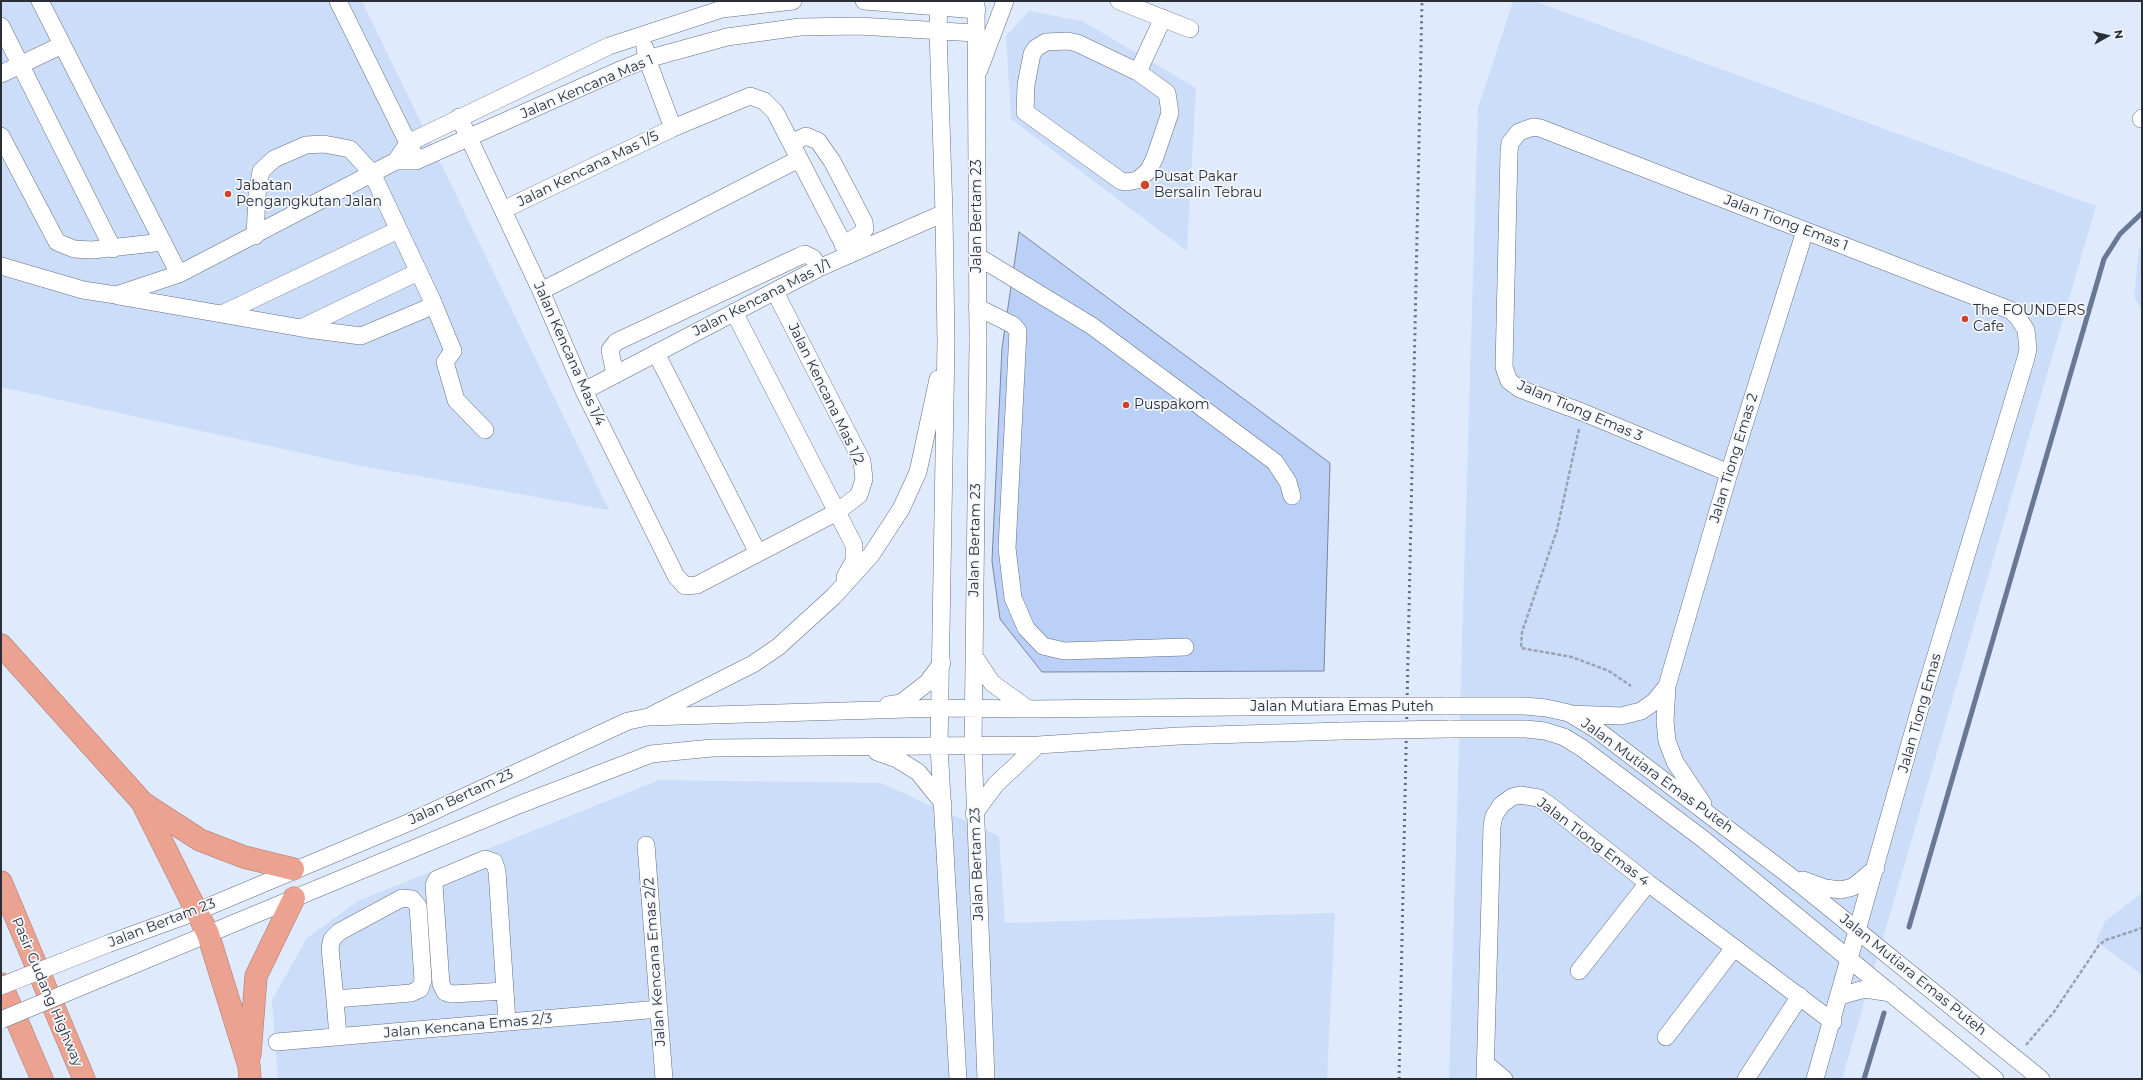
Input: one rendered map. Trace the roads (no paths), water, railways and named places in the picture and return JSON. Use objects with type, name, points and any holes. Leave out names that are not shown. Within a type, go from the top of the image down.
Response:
[{"type":"highway","points":[[1,645],[143,803],[198,911],[208,934],[249,1073]]},
{"type":"highway","points":[[143,803],[200,840],[244,857],[293,869]]},
{"type":"highway","name":"Pasir Gudang Highway","points":[[1,882],[84,1079]]},
{"type":"highway","points":[[249,1073],[256,976],[294,898]]},
{"type":"highway","points":[[1,985],[42,1079]]},
{"type":"street","points":[[40,1],[179,274]]},
{"type":"street","points":[[338,1],[416,161]]},
{"type":"street","name":"Jalan Kencana Mas 1","points":[[396,161],[408,143],[608,46],[722,9],[793,1]]},
{"type":"street","points":[[864,1],[976,6]]},
{"type":"street","points":[[977,76],[1005,1]]},
{"type":"street","points":[[1119,1],[1190,29]]},
{"type":"street","points":[[939,4],[938,30],[944,213],[946,342],[940,746],[958,1079]]},
{"type":"street","name":"Jalan Bertam 23","points":[[976,6],[977,307],[973,746],[974,814],[986,1079]]},
{"type":"street","points":[[1138,72],[1163,18]]},
{"type":"street","points":[[1,26],[113,249]]},
{"type":"street","name":"Jalan Kencana Mas 1","points":[[1,253],[5,267],[83,290],[116,295],[179,274],[255,236],[396,161],[416,161],[620,70],[647,60],[727,37],[800,27],[859,26],[975,33]]},
{"type":"street","name":"Jalan Kencana Mas 1/5","points":[[642,34],[647,60],[673,128]]},
{"type":"street","points":[[1068,41],[1077,43],[1138,72],[1167,93],[1170,113],[1149,170],[1138,180],[1127,182],[1121,181],[1025,112],[1026,85],[1032,54],[1036,48],[1046,42],[1068,41]]},
{"type":"street","points":[[1,74],[62,44]]},
{"type":"street","name":"Jalan Kencana Mas 1/5","points":[[503,210],[673,128],[750,96],[764,101],[775,112],[846,250]]},
{"type":"street","name":"Jalan Kencana Mas 1/4","points":[[459,117],[541,291],[584,391],[676,576],[685,586]]},
{"type":"street","name":"Jalan Tiong Emas 1","points":[[1519,132],[1533,127],[1540,128],[2010,310],[2017,316],[2026,330],[2028,349]]},
{"type":"street","name":"Jalan Tiong Emas 3","points":[[1519,132],[1510,143],[1509,152],[1504,367],[1509,381],[1520,389],[1582,412],[1729,473]]},
{"type":"street","points":[[1,136],[57,242],[74,249],[113,249],[163,242]]},
{"type":"street","points":[[791,143],[806,136],[818,141],[832,161],[864,222],[865,229],[846,250]]},
{"type":"street","points":[[255,236],[257,194],[261,171],[274,159],[306,145],[324,144],[350,149],[372,173],[432,300],[452,351],[445,362],[456,400],[485,430]]},
{"type":"street","points":[[541,291],[799,159]]},
{"type":"street","name":"Jalan Kencana Mas 1/1","points":[[584,391],[775,292],[819,268],[846,250],[944,213]]},
{"type":"street","points":[[222,314],[398,230]]},
{"type":"street","name":"Jalan Tiong Emas 2","points":[[1709,814],[1675,762],[1667,741],[1665,721],[1667,686],[1729,473],[1805,231]]},
{"type":"street","points":[[615,375],[610,350],[616,342],[805,254],[813,258],[819,268]]},
{"type":"street","points":[[977,256],[1092,326],[1275,462],[1288,482],[1292,496]]},
{"type":"street","points":[[301,328],[418,272]]},
{"type":"street","name":"Jalan Kencana Mas 1/2","points":[[685,586],[697,586],[837,512],[859,495],[864,479],[862,461],[775,292]]},
{"type":"street","points":[[116,295],[301,328],[361,336],[429,307],[432,300]]},
{"type":"street","points":[[977,307],[1013,325],[1018,331],[1007,548],[1013,598],[1026,628],[1043,646],[1064,651],[1185,647]]},
{"type":"street","points":[[734,312],[854,545],[855,554],[849,571],[834,596]]},
{"type":"street","points":[[648,717],[760,660],[778,647],[834,596],[871,555],[901,509],[918,472],[946,342]]},
{"type":"street","name":"Jalan Tiong Emas","points":[[1815,1079],[1833,1022],[1857,930],[1876,868],[1920,708],[2028,349]]},
{"type":"street","points":[[656,353],[758,553]]},
{"type":"street","points":[[974,656],[992,683],[1028,709]]},
{"type":"street","points":[[866,710],[901,703],[927,683],[942,663]]},
{"type":"street","name":"Jalan Tiong Emas 2","points":[[1569,714],[1621,716],[1641,711],[1654,702],[1667,686]]},
{"type":"street","name":"Jalan Mutiara Emas Puteh","points":[[941,708],[1028,709],[1525,706],[1569,714],[1597,730],[1790,876],[2041,1079]]},
{"type":"street","name":"Jalan Bertam 23","points":[[1,985],[198,911],[293,869],[410,822],[628,721],[648,717],[941,708]]},
{"type":"street","name":"Jalan Mutiara Emas Puteh","points":[[940,746],[1038,745],[1179,736],[1342,731],[1449,729],[1526,729],[1545,731],[1564,737],[1582,748],[1704,839],[1995,1079]]},
{"type":"street","points":[[974,814],[996,784],[1038,745]]},
{"type":"street","name":"Jalan Bertam 23","points":[[1,1020],[521,804],[651,754],[712,748],[866,748],[940,746]]},
{"type":"street","points":[[866,748],[897,759],[918,772],[943,803]]},
{"type":"street","name":"Jalan Tiong Emas 4","points":[[1486,1072],[1492,826],[1494,816],[1501,805],[1512,797],[1520,795],[1539,798],[1648,884],[1833,1022]]},
{"type":"street","name":"Jalan Kencana Emas 2/2","points":[[646,845],[664,1079]]},
{"type":"street","points":[[505,991],[452,994],[445,992],[441,984],[434,884],[437,879],[485,859],[494,862],[497,871],[505,991],[507,1022]]},
{"type":"street","points":[[1790,876],[1825,888],[1841,890],[1853,887],[1876,868]]},
{"type":"street","points":[[1579,971],[1648,884]]},
{"type":"street","points":[[334,999],[411,993],[420,989],[423,980],[418,906],[412,899],[402,898],[339,932],[332,939],[330,948],[334,999],[338,1037]]},
{"type":"street","points":[[1666,1037],[1734,948]]},
{"type":"street","points":[[1839,996],[1865,989],[1891,993]]},
{"type":"street","points":[[1746,1079],[1800,996]]},
{"type":"street","name":"Jalan Kencana Emas 2/3","points":[[277,1042],[659,1009]]},
{"type":"street","points":[[1486,1072],[1504,1079]]},
{"type":"waterway","points":[[1909,927],[2104,259],[2120,234],[2142,213]]},
{"type":"waterway","points":[[1864,1079],[1884,1013]]},
{"type":"railway","points":[[1399,1079],[1422,1]]},
{"type":"place","name":"Pusat Pakar Bersalin Tebrau","points":[[1145,185]]},
{"type":"place","name":"Jabatan Pengangkutan Jalan","points":[[228,194]]},
{"type":"place","name":"The FOUNDERS Cafe","points":[[1965,319]]},
{"type":"place","name":"Puspakom","points":[[1126,405]]}]
